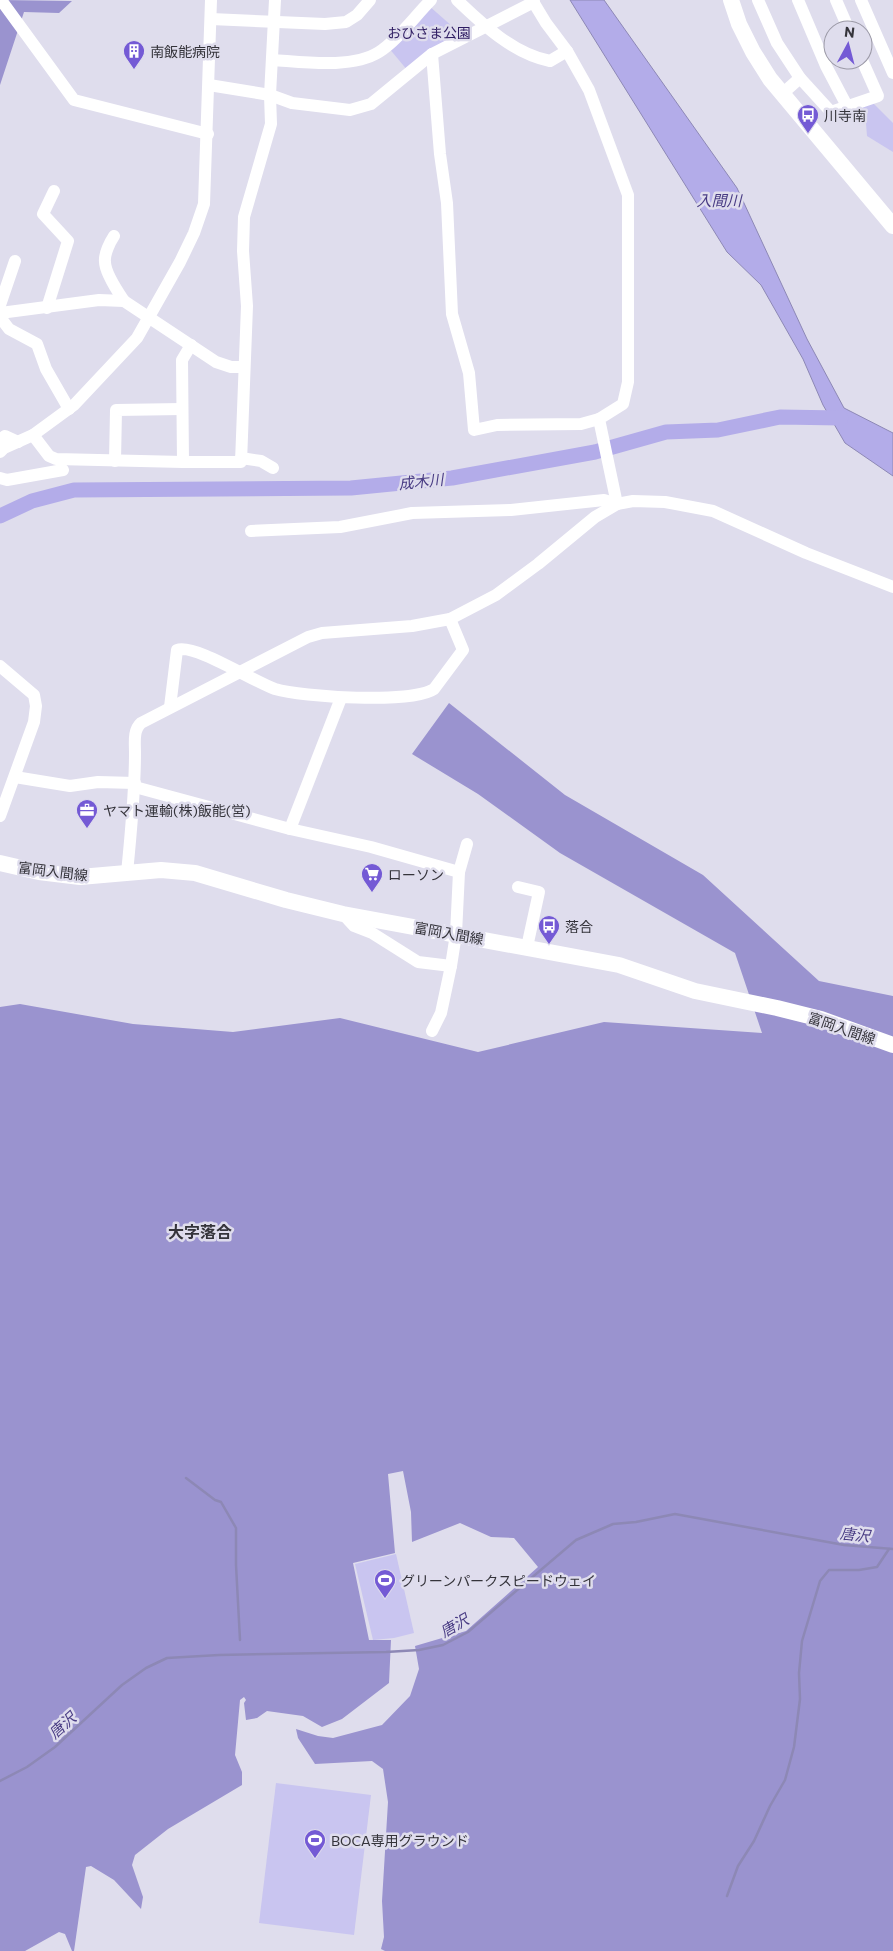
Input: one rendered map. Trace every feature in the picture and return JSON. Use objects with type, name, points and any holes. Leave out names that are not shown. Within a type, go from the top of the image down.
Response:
[{"type":"main road","points":[[731,0],[753,52],[782,94],[893,226]]},
{"type":"main road","name":"富岡入間線","points":[[0,863],[39,872],[80,877],[161,870],[195,873],[286,900],[343,914],[619,965],[695,991],[830,1022],[893,1046]]},
{"type":"street","points":[[1,0],[74,100],[208,134]]},
{"type":"street","points":[[0,452],[33,435],[69,409],[137,338],[180,262],[194,233],[204,204],[208,134],[211,0]]},
{"type":"street","points":[[33,435],[49,456],[56,459],[241,462],[247,306],[243,251],[244,217],[270,124],[275,0]]},
{"type":"street","points":[[211,19],[325,24],[346,22],[357,15],[370,0]]},
{"type":"street","points":[[457,0],[486,27],[537,58],[550,61],[567,51]]},
{"type":"street","points":[[758,0],[777,43],[800,78],[831,112],[878,96],[866,70]]},
{"type":"street","points":[[798,0],[826,66],[847,106]]},
{"type":"street","points":[[836,0],[845,20]]},
{"type":"street","points":[[861,0],[893,73]]},
{"type":"street","points":[[273,60],[344,62],[362,59],[379,52],[401,32],[428,1]]},
{"type":"street","points":[[209,85],[270,95],[292,103],[350,110],[371,104],[432,54],[533,1],[546,24],[567,51],[595,101],[628,195],[628,382],[623,404],[600,425],[497,425],[474,430],[469,372],[452,314],[448,203],[440,154],[432,54]]},
{"type":"street","points":[[782,94],[800,78]]},
{"type":"street","points":[[46,308],[68,241],[43,214],[54,190]]},
{"type":"street","points":[[114,236],[104,262],[114,286],[124,301],[216,362],[231,367],[244,367]]},
{"type":"street","points":[[0,305],[15,261]]},
{"type":"street","points":[[0,313],[99,300],[124,301]]},
{"type":"street","points":[[0,317],[9,329],[37,344],[46,369],[69,409]]},
{"type":"street","points":[[183,462],[182,360],[191,345]]},
{"type":"street","points":[[115,461],[116,410],[182,409]]},
{"type":"street","points":[[600,425],[616,504]]},
{"type":"street","points":[[0,440],[5,436],[18,442]]},
{"type":"street","points":[[241,458],[261,461],[274,468]]},
{"type":"street","points":[[0,478],[7,480],[63,470]]},
{"type":"street","points":[[251,531],[340,527],[412,512],[511,510],[604,500],[616,504]]},
{"type":"street","points":[[127,873],[135,785],[136,727],[238,672],[322,633],[412,626],[450,618],[496,595],[553,552],[595,516],[616,504],[651,500],[713,511],[806,553],[893,587]]},
{"type":"street","points":[[170,707],[177,650],[181,648],[206,656],[276,689],[341,698],[404,697],[428,693],[434,689],[463,650],[450,618]]},
{"type":"street","points":[[0,666],[34,694],[36,706],[34,722],[0,816]]},
{"type":"street","points":[[290,829],[341,698]]},
{"type":"street","points":[[15,777],[70,786],[98,782],[135,785],[290,829],[371,848],[459,872]]},
{"type":"street","points":[[432,1031],[441,1014],[456,934],[459,872],[467,844]]},
{"type":"street","points":[[518,887],[539,892],[527,947]]},
{"type":"street","points":[[343,914],[354,926],[372,933],[418,962],[450,966]]},
{"type":"green space","name":"おひさま公園","points":[[428,5],[461,34],[408,71],[388,47]]},
{"type":"green space","points":[[871,101],[893,123],[893,152],[867,136],[865,111],[857,106]]},
{"type":"green space","name":"グリーンパークスピードウェイ","points":[[396,1554],[414,1633],[394,1638],[373,1640],[355,1564]]},
{"type":"green space","name":"BOCA専用グラウンド","points":[[276,1783],[371,1795],[354,1935],[259,1923]]},
{"type":"shaded area","points":[[0,0],[72,1],[59,13],[24,12],[0,85]]},
{"type":"shaded area","points":[[449,703],[565,795],[703,875],[819,981],[893,996],[893,1951],[385,1951],[381,1949],[384,1937],[382,1901],[388,1802],[383,1769],[372,1761],[315,1764],[298,1738],[296,1729],[318,1736],[333,1738],[382,1725],[410,1696],[419,1669],[415,1646],[466,1631],[538,1567],[514,1538],[491,1537],[460,1523],[412,1542],[411,1512],[403,1471],[388,1474],[395,1553],[353,1563],[369,1640],[391,1640],[389,1683],[342,1719],[322,1727],[303,1716],[267,1711],[257,1718],[246,1720],[244,1703],[246,1700],[244,1697],[240,1700],[235,1755],[242,1772],[242,1785],[168,1829],[135,1855],[132,1865],[143,1897],[141,1909],[114,1880],[91,1866],[86,1867],[74,1951],[72,1951],[65,1934],[59,1932],[25,1951],[0,1951],[0,1007],[20,1004],[133,1024],[233,1032],[340,1018],[478,1052],[604,1022],[762,1033],[735,953],[560,853],[478,794],[412,754]]},
{"type":"water","name":"入間川","points":[[570,0],[604,0],[737,188],[807,339],[844,408],[893,433],[893,476],[845,443],[823,405],[803,359],[761,285],[727,252]]},
{"type":"waterway","name":"成木川","points":[[0,516],[32,501],[74,490],[351,488],[452,478],[595,452],[666,432],[718,430],[780,417],[841,418]]},
{"type":"waterway","points":[[186,1478],[215,1500],[221,1502],[236,1528],[240,1640]]},
{"type":"waterway","name":"唐沢","points":[[0,1781],[27,1767],[55,1747],[122,1685],[146,1668],[167,1658],[219,1655],[386,1652],[419,1650],[443,1645],[468,1632],[576,1540],[613,1524],[636,1522],[675,1514],[844,1545],[893,1549]]},
{"type":"waterway","points":[[727,1896],[738,1866],[754,1841],[770,1806],[785,1780],[794,1747],[800,1699],[799,1673],[802,1641],[820,1581],[829,1570],[859,1570],[877,1567],[889,1549]]},
{"type":"place","name":"南飯能病院","points":[[134,70]]},
{"type":"place","name":"川寺南","points":[[808,134]]},
{"type":"place","name":"ヤマト運輸(株)飯能(営)","points":[[87,829]]},
{"type":"place","name":"ローソン","points":[[372,893]]},
{"type":"place","name":"落合","points":[[549,945]]},
{"type":"place","name":"グリーンパークスピードウェイ","points":[[385,1599]]},
{"type":"place","name":"BOCA専用グラウンド","points":[[315,1859]]},
{"type":"district","name":"大字落合","points":[[200,1231]]}]
